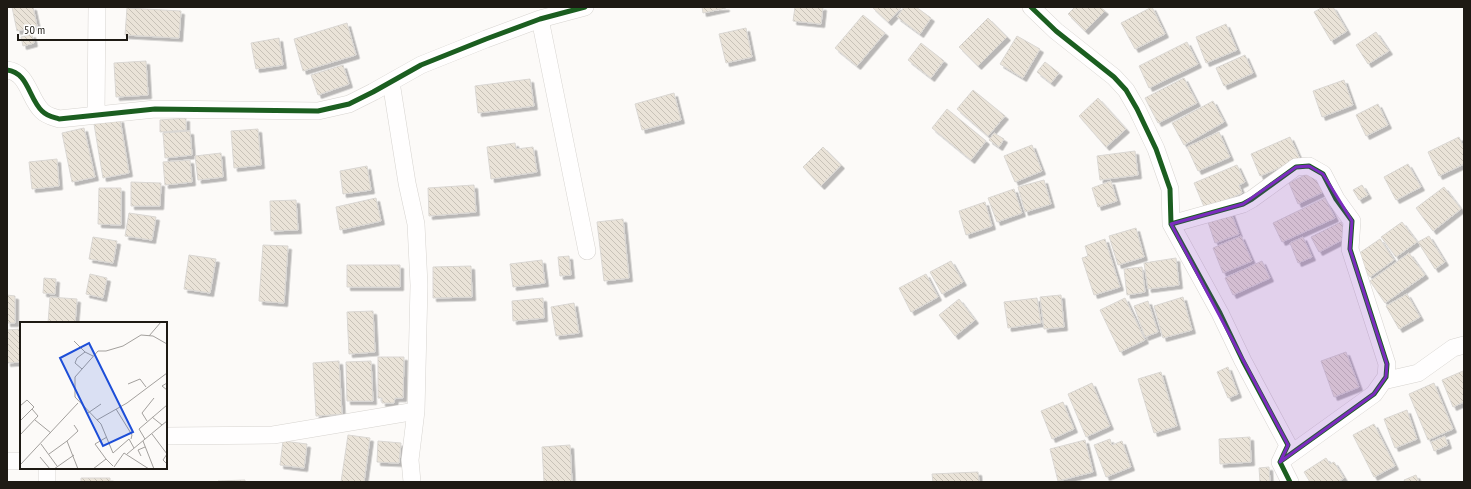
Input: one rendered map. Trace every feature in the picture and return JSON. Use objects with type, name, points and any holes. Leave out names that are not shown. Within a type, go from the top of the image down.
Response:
[{"type":"street","points":[[96,115],[97,7]]},
{"type":"street","points":[[7,70],[14,71],[20,75],[42,111],[49,116],[59,119],[155,109],[318,111],[349,104],[421,66],[486,39],[540,19],[585,7]]},
{"type":"street","points":[[1031,7],[1056,31],[1114,77],[1126,90],[1146,125],[1170,189],[1171,224],[1220,313],[1243,361],[1288,445],[1280,462]]},
{"type":"street","points":[[540,19],[587,251]]},
{"type":"street","points":[[391,82],[416,224],[419,285],[416,411],[410,460],[412,482]]},
{"type":"street","points":[[1171,224],[1243,204],[1296,167],[1309,166],[1323,174],[1336,199],[1352,221],[1350,249],[1387,364],[1386,377],[1374,394],[1280,462]]},
{"type":"street","points":[[1383,381],[1418,373],[1453,348],[1464,345]]},
{"type":"street","points":[[167,436],[273,435],[416,411]]},
{"type":"street","points":[[7,461],[20,461]]},
{"type":"street","points":[[1280,462],[1290,482]]},
{"type":"street","points":[[47,469],[47,482]]},
{"type":"highlighted area","points":[[1309,166],[1323,174],[1352,221],[1350,249],[1387,364],[1386,377],[1374,394],[1280,462],[1288,445],[1171,224],[1243,204],[1296,167]]},
{"type":"building","points":[[12,7],[33,7],[37,26],[17,31]]},
{"type":"building","points":[[702,7],[726,7],[726,8],[703,13]]},
{"type":"building","points":[[795,7],[823,7],[821,24],[793,21]]},
{"type":"building","points":[[872,7],[902,7],[888,22]]},
{"type":"building","points":[[904,7],[916,7],[931,18],[920,34],[897,17]]},
{"type":"building","points":[[1075,7],[1100,7],[1105,11],[1085,31],[1068,14]]},
{"type":"building","points":[[1152,7],[1165,34],[1135,49],[1121,23]]},
{"type":"building","points":[[1323,7],[1333,7],[1347,31],[1331,41],[1314,12]]},
{"type":"building","points":[[127,8],[181,11],[179,38],[125,35]]},
{"type":"building","points":[[863,15],[885,33],[857,66],[835,48]]},
{"type":"building","points":[[988,18],[1007,37],[978,66],[959,47]]},
{"type":"building","points":[[347,23],[356,55],[303,71],[294,39]]},
{"type":"building","points":[[1226,24],[1237,50],[1206,63],[1196,37]]},
{"type":"building","points":[[746,28],[752,57],[726,63],[719,34]]},
{"type":"building","points":[[1376,32],[1389,51],[1368,64],[1356,45]]},
{"type":"building","points":[[32,34],[34,43],[23,46],[21,37]]},
{"type":"building","points":[[1017,36],[1040,49],[1023,78],[1000,64]]},
{"type":"building","points":[[279,38],[283,65],[256,69],[251,43]]},
{"type":"building","points":[[1187,42],[1198,64],[1149,88],[1139,66]]},
{"type":"building","points":[[921,43],[944,61],[931,78],[908,60]]},
{"type":"building","points":[[1245,55],[1253,73],[1224,86],[1216,68]]},
{"type":"building","points":[[146,61],[148,95],[116,97],[114,63]]},
{"type":"building","points":[[1045,62],[1059,73],[1051,83],[1037,72]]},
{"type":"building","points":[[343,65],[349,84],[318,95],[311,75]]},
{"type":"building","points":[[1184,78],[1197,103],[1158,123],[1145,98]]},
{"type":"building","points":[[530,79],[534,106],[478,113],[475,86]]},
{"type":"building","points":[[1344,80],[1353,105],[1322,117],[1313,91]]},
{"type":"building","points":[[973,90],[1005,116],[988,136],[957,109]]},
{"type":"building","points":[[674,93],[681,120],[642,130],[635,104]]},
{"type":"building","points":[[1098,98],[1126,129],[1106,147],[1079,116]]},
{"type":"building","points":[[1213,101],[1224,122],[1184,145],[1172,123]]},
{"type":"building","points":[[1378,104],[1388,125],[1366,136],[1356,115]]},
{"type":"building","points":[[947,109],[986,141],[971,160],[932,128]]},
{"type":"building","points":[[186,118],[186,130],[160,132],[160,120]]},
{"type":"building","points":[[120,119],[129,173],[103,178],[94,124]]},
{"type":"building","points":[[84,128],[95,177],[72,182],[62,133]]},
{"type":"building","points":[[258,129],[261,165],[234,168],[231,131]]},
{"type":"building","points":[[190,131],[192,155],[165,158],[163,133]]},
{"type":"building","points":[[1219,132],[1230,157],[1198,171],[1187,147]]},
{"type":"building","points":[[994,133],[1004,139],[999,147],[989,140]]},
{"type":"building","points":[[1290,137],[1300,159],[1260,176],[1251,154]]},
{"type":"building","points":[[1459,137],[1464,148],[1464,164],[1439,176],[1428,152]]},
{"type":"building","points":[[515,143],[516,149],[533,147],[537,172],[491,179],[487,147]]},
{"type":"building","points":[[1032,145],[1042,171],[1015,182],[1004,156]]},
{"type":"building","points":[[823,147],[841,165],[821,186],[803,167]]},
{"type":"building","points":[[1135,151],[1138,175],[1100,180],[1097,156]]},
{"type":"building","points":[[221,153],[223,177],[198,180],[195,156]]},
{"type":"building","points":[[57,159],[59,186],[32,189],[29,162]]},
{"type":"building","points":[[190,160],[192,182],[165,185],[163,162]]},
{"type":"building","points":[[1408,164],[1421,187],[1396,200],[1384,177]]},
{"type":"building","points":[[1237,165],[1245,182],[1239,185],[1242,193],[1205,209],[1194,183]]},
{"type":"building","points":[[367,166],[371,190],[343,194],[340,171]]},
{"type":"building","points":[[1313,171],[1323,192],[1298,204],[1289,183]]},
{"type":"building","points":[[1044,180],[1051,204],[1025,212],[1018,187]]},
{"type":"building","points":[[1111,181],[1117,201],[1098,207],[1092,188]]},
{"type":"building","points":[[131,182],[161,183],[160,206],[131,206]]},
{"type":"building","points":[[474,185],[476,212],[429,216],[428,188]]},
{"type":"building","points":[[1362,185],[1368,195],[1359,200],[1353,190]]},
{"type":"building","points":[[1444,187],[1461,209],[1433,231],[1416,208]]},
{"type":"building","points":[[99,188],[121,188],[121,225],[98,224]]},
{"type":"building","points":[[1014,189],[1022,213],[997,222],[988,198]]},
{"type":"building","points":[[376,198],[381,221],[340,230],[336,207]]},
{"type":"building","points":[[1325,198],[1335,218],[1282,242],[1273,223]]},
{"type":"building","points":[[296,200],[298,230],[271,231],[270,201]]},
{"type":"building","points":[[985,202],[992,226],[966,235],[959,211]]},
{"type":"building","points":[[1230,210],[1239,234],[1215,243],[1207,219]]},
{"type":"building","points":[[129,213],[156,217],[152,240],[125,236]]},
{"type":"building","points":[[623,219],[629,278],[604,281],[597,222]]},
{"type":"building","points":[[1341,222],[1348,237],[1319,252],[1311,237]]},
{"type":"building","points":[[1402,222],[1417,242],[1396,257],[1381,237]]},
{"type":"building","points":[[1136,228],[1144,257],[1118,265],[1109,236]]},
{"type":"building","points":[[1241,236],[1252,261],[1223,273],[1213,248]]},
{"type":"building","points":[[1429,236],[1445,262],[1435,269],[1418,242]]},
{"type":"building","points":[[93,237],[117,241],[113,263],[89,259]]},
{"type":"building","points":[[1303,237],[1312,257],[1298,263],[1290,243]]},
{"type":"building","points":[[1105,239],[1120,287],[1094,295],[1082,258],[1088,256],[1085,246]]},
{"type":"building","points":[[1380,239],[1394,260],[1370,277],[1355,256]]},
{"type":"building","points":[[263,245],[288,246],[284,303],[259,301]]},
{"type":"building","points":[[1409,253],[1425,275],[1385,303],[1370,281]]},
{"type":"building","points":[[189,255],[216,259],[210,293],[184,289]]},
{"type":"building","points":[[569,256],[571,275],[560,276],[558,257]]},
{"type":"building","points":[[1176,258],[1179,285],[1148,289],[1144,263]]},
{"type":"building","points":[[542,260],[545,283],[513,287],[510,264]]},
{"type":"building","points":[[951,261],[963,282],[942,294],[930,272]]},
{"type":"building","points":[[1262,261],[1270,278],[1233,295],[1225,278]]},
{"type":"building","points":[[347,265],[400,265],[400,287],[347,287]]},
{"type":"building","points":[[471,266],[472,297],[433,298],[433,267]]},
{"type":"building","points":[[1142,267],[1145,292],[1127,295],[1124,269]]},
{"type":"building","points":[[90,274],[107,278],[103,298],[86,294]]},
{"type":"building","points":[[926,274],[938,297],[911,312],[899,288]]},
{"type":"building","points":[[44,278],[56,279],[55,294],[43,293]]},
{"type":"building","points":[[1407,294],[1420,317],[1399,329],[1386,306]]},
{"type":"building","points":[[7,295],[15,296],[15,323],[7,323]]},
{"type":"building","points":[[1061,295],[1064,327],[1044,329],[1040,297]]},
{"type":"building","points":[[50,297],[77,299],[75,322],[48,322]]},
{"type":"building","points":[[1183,297],[1192,330],[1163,338],[1154,306]]},
{"type":"building","points":[[543,298],[544,318],[513,321],[512,301]]},
{"type":"building","points":[[1037,298],[1041,323],[1008,328],[1004,302]]},
{"type":"building","points":[[1125,298],[1145,340],[1120,352],[1100,310]]},
{"type":"building","points":[[959,299],[975,320],[955,336],[939,315]]},
{"type":"building","points":[[1148,301],[1158,332],[1145,337],[1134,306]]},
{"type":"building","points":[[574,303],[579,333],[556,336],[551,307]]},
{"type":"building","points":[[373,311],[375,352],[349,354],[347,312]]},
{"type":"building","points":[[20,329],[20,362],[7,363],[7,330]]},
{"type":"building","points":[[1346,352],[1359,387],[1334,397],[1321,361]]},
{"type":"building","points":[[378,357],[404,357],[403,398],[395,398],[394,403],[382,403],[382,398],[378,398]]},
{"type":"building","points":[[339,361],[342,414],[316,416],[313,363]]},
{"type":"building","points":[[371,361],[373,401],[347,401],[346,362]]},
{"type":"building","points":[[1228,367],[1238,394],[1228,398],[1217,372]]},
{"type":"building","points":[[1463,371],[1464,402],[1453,407],[1442,380]]},
{"type":"building","points":[[1161,372],[1177,426],[1154,433],[1138,379]]},
{"type":"building","points":[[1092,383],[1110,426],[1086,437],[1068,394]]},
{"type":"building","points":[[1434,383],[1453,429],[1428,440],[1409,394]]},
{"type":"building","points":[[1063,402],[1074,429],[1052,439],[1041,411]]},
{"type":"building","points":[[1407,410],[1417,439],[1395,448],[1384,419]]},
{"type":"building","points":[[1374,424],[1395,466],[1374,477],[1353,435]]},
{"type":"building","points":[[348,435],[370,438],[364,482],[341,482]]},
{"type":"building","points":[[1445,436],[1448,445],[1434,451],[1431,442]]},
{"type":"building","points":[[1250,437],[1251,462],[1220,464],[1219,439]]},
{"type":"building","points":[[1110,439],[1112,445],[1122,441],[1131,467],[1106,477],[1094,445]]},
{"type":"building","points":[[1085,440],[1093,472],[1058,481],[1050,449]]},
{"type":"building","points":[[283,441],[307,444],[304,468],[280,465]]},
{"type":"building","points":[[378,441],[401,443],[399,463],[377,462]]},
{"type":"building","points":[[570,445],[572,482],[544,482],[542,447]]},
{"type":"building","points":[[1326,458],[1330,464],[1334,462],[1344,478],[1338,482],[1310,482],[1304,472]]},
{"type":"building","points":[[1269,467],[1270,482],[1260,482],[1259,468]]},
{"type":"building","points":[[978,472],[979,482],[933,482],[932,474]]},
{"type":"building","points":[[1416,475],[1419,482],[1405,482],[1404,480]]},
{"type":"building","points":[[81,478],[110,478],[110,482],[81,482]]},
{"type":"building","points":[[245,480],[245,482],[218,482],[218,481]]},
{"type":"cycle path","points":[[7,70],[20,76],[42,111],[59,119],[155,109],[318,111],[349,104],[421,65],[486,39],[540,19],[585,7]]},
{"type":"cycle path","points":[[1031,7],[1056,31],[1114,77],[1126,90],[1137,109],[1156,149],[1170,189],[1171,224],[1220,313],[1243,361],[1288,445],[1280,462],[1290,482]]},
{"type":"cycle path","points":[[1171,224],[1243,204],[1296,167],[1309,166],[1323,174],[1336,199],[1352,221],[1350,249],[1387,364],[1386,377],[1374,394],[1281,461]]}]
